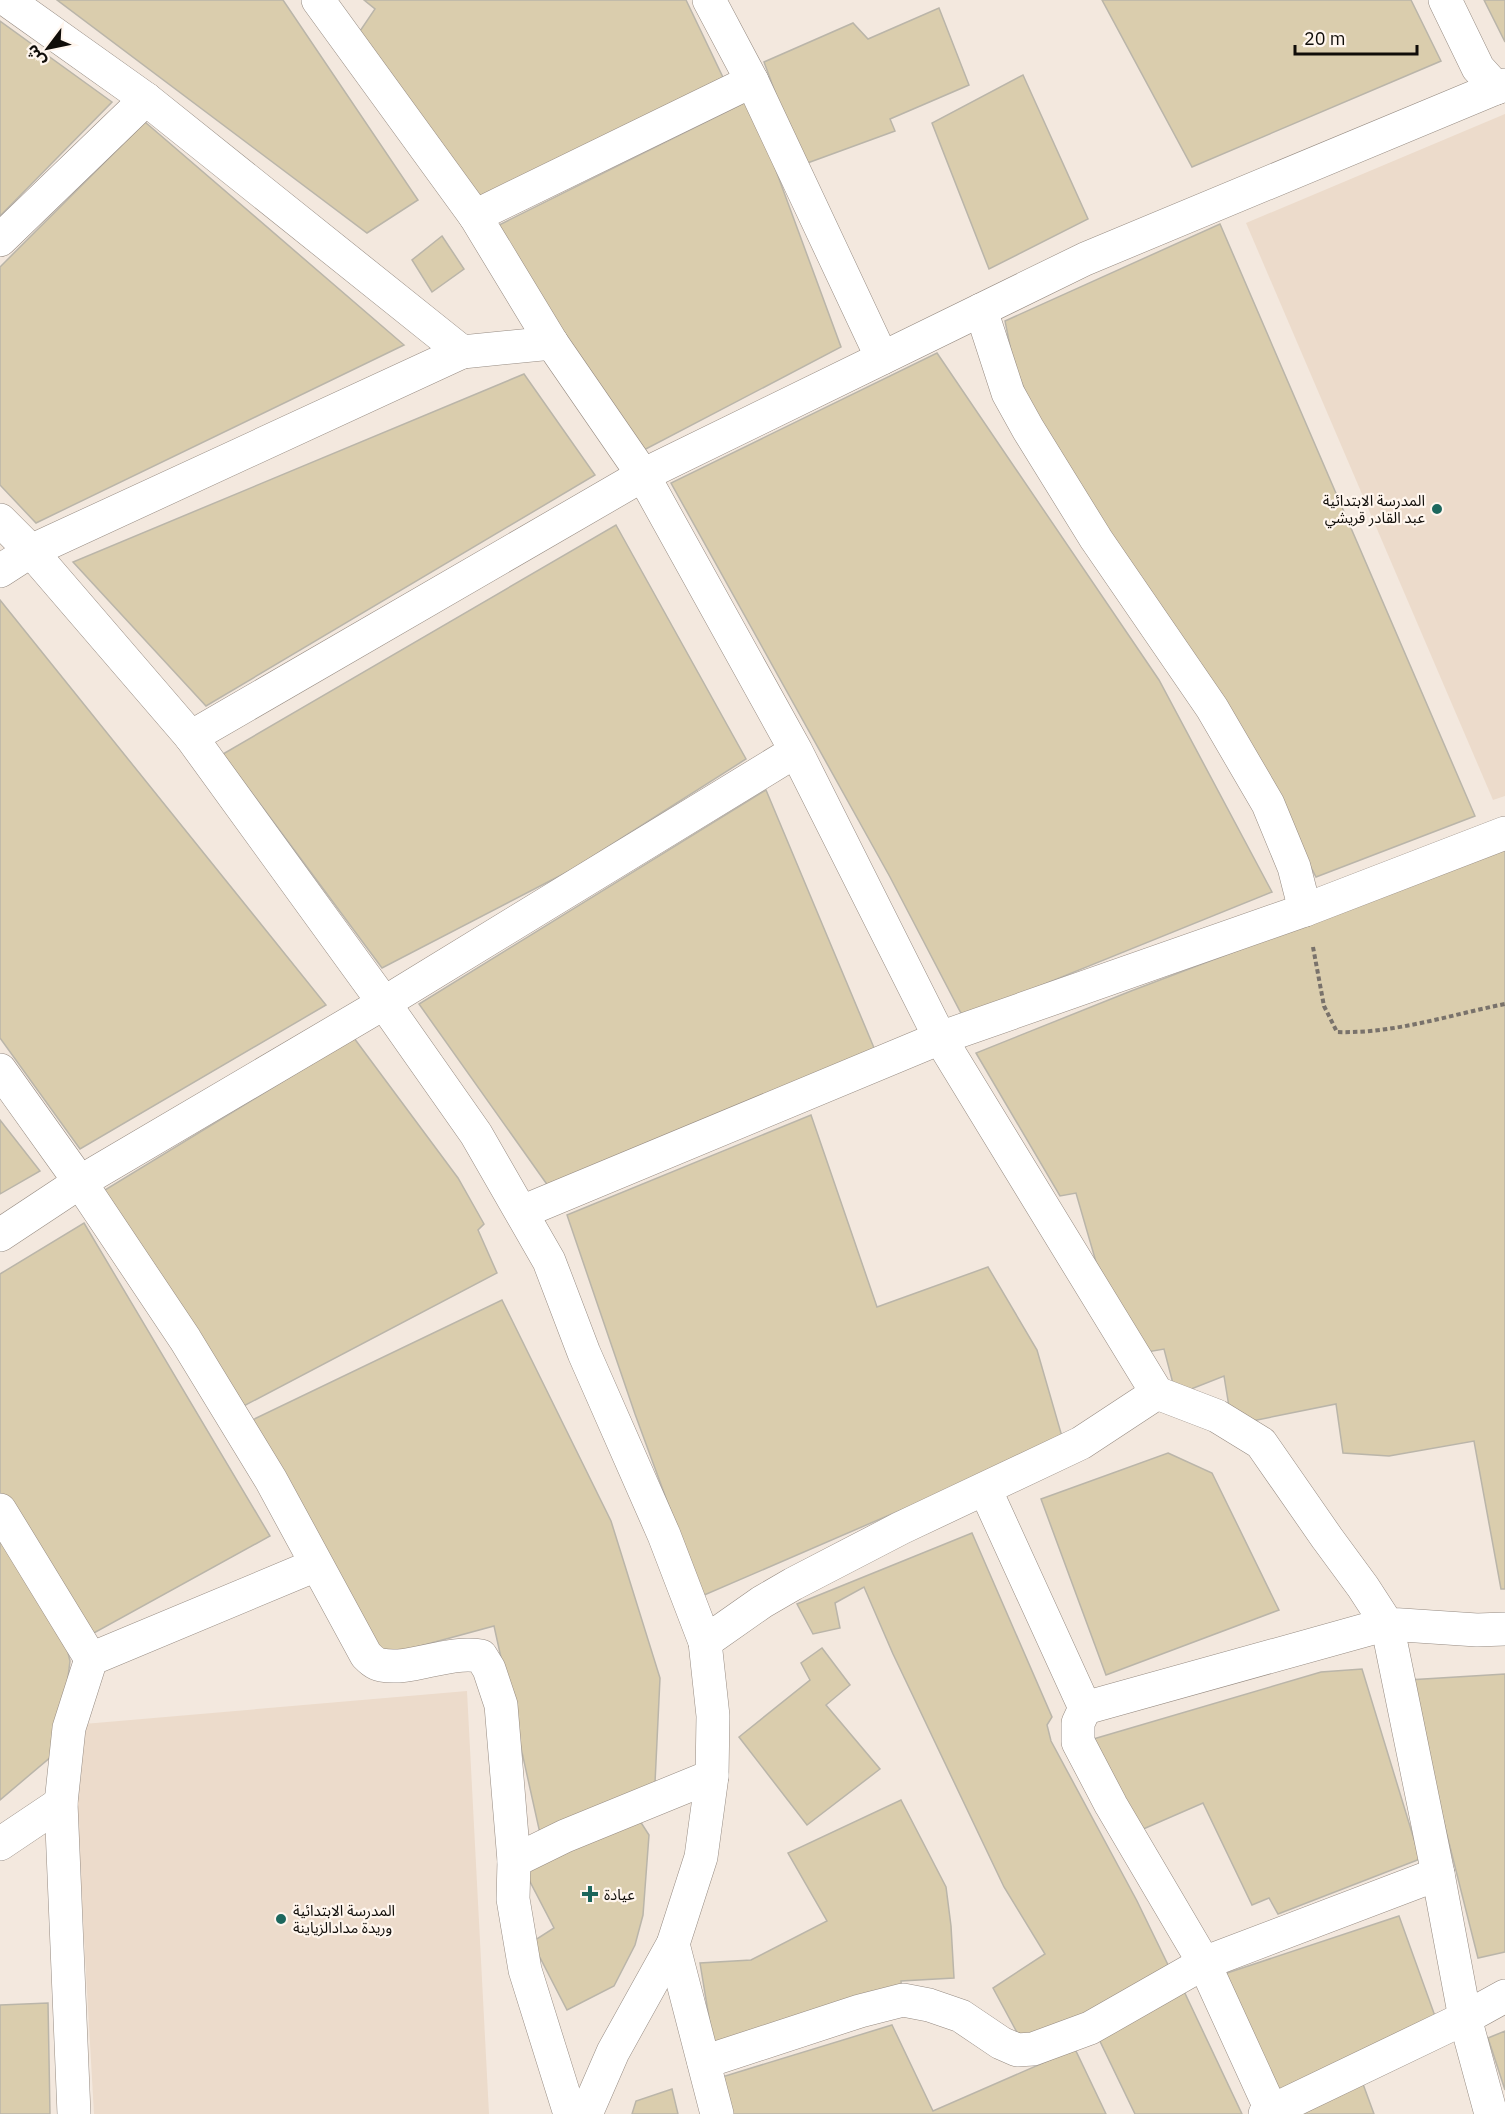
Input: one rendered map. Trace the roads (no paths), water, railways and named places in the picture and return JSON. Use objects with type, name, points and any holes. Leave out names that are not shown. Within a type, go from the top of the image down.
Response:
[{"type":"street","points":[[7,0],[146,99],[462,352]]},
{"type":"street","points":[[709,0],[752,81],[882,358]]},
{"type":"street","points":[[191,737],[643,475],[1085,259],[1500,87],[1478,68],[1445,0]]},
{"type":"street","points":[[321,1],[475,216],[552,343],[643,475],[796,751],[940,1038],[1157,1393],[1216,1416],[1261,1443],[1364,1587],[1387,1624],[1465,2018],[1491,2114]]},
{"type":"street","points":[[475,216],[752,81]]},
{"type":"street","points":[[0,240],[146,99]]},
{"type":"street","points":[[981,310],[1008,393],[1028,429],[1096,538],[1212,708],[1268,804],[1294,867],[1305,910]]},
{"type":"street","points":[[0,570],[31,551],[462,352],[552,343]]},
{"type":"street","points":[[0,520],[31,551],[191,737],[476,1134],[549,1261],[584,1353],[664,1535],[705,1642],[713,1716],[712,1776],[701,1857],[673,1944],[613,2052],[586,2114]]},
{"type":"street","points":[[0,1235],[80,1182],[384,1003],[796,751]]},
{"type":"street","points":[[522,1212],[940,1038],[1305,910],[1505,833]]},
{"type":"street","points":[[0,1070],[80,1182],[185,1339],[271,1480],[359,1644],[371,1660],[380,1665],[401,1665],[466,1653],[481,1656],[489,1669],[501,1705],[514,1861],[513,1899],[525,1970],[570,2114]]},
{"type":"street","points":[[705,1642],[762,1602],[793,1584],[901,1528],[1081,1443],[1157,1393]]},
{"type":"street","points":[[985,1489],[1085,1708]]},
{"type":"street","points":[[0,1510],[91,1659],[69,1728],[61,1803],[74,2114]]},
{"type":"street","points":[[91,1659],[316,1565]]},
{"type":"street","points":[[1505,1629],[1477,1630],[1387,1624],[1085,1708],[1078,1723],[1078,1742],[1111,1805],[1204,1963],[1270,2113],[1465,2018],[1505,1996]]},
{"type":"street","points":[[514,1861],[565,1836],[712,1776]]},
{"type":"street","points":[[0,1844],[61,1803]]},
{"type":"street","points":[[704,2062],[860,2011],[903,2000],[928,2005],[960,2016],[1001,2043],[1017,2050],[1032,2049],[1090,2028],[1204,1963],[1438,1874]]},
{"type":"street","points":[[673,1944],[717,2114]]},
{"type":"place","name":"المدرسة الابتدائية عبد القادر قريشي","points":[[1437,509]]},
{"type":"place","name":"عيادة","points":[[590,1894]]},
{"type":"place","name":"المدرسة الابتدائية وريدة مدادالزياينة","points":[[281,1919]]}]
